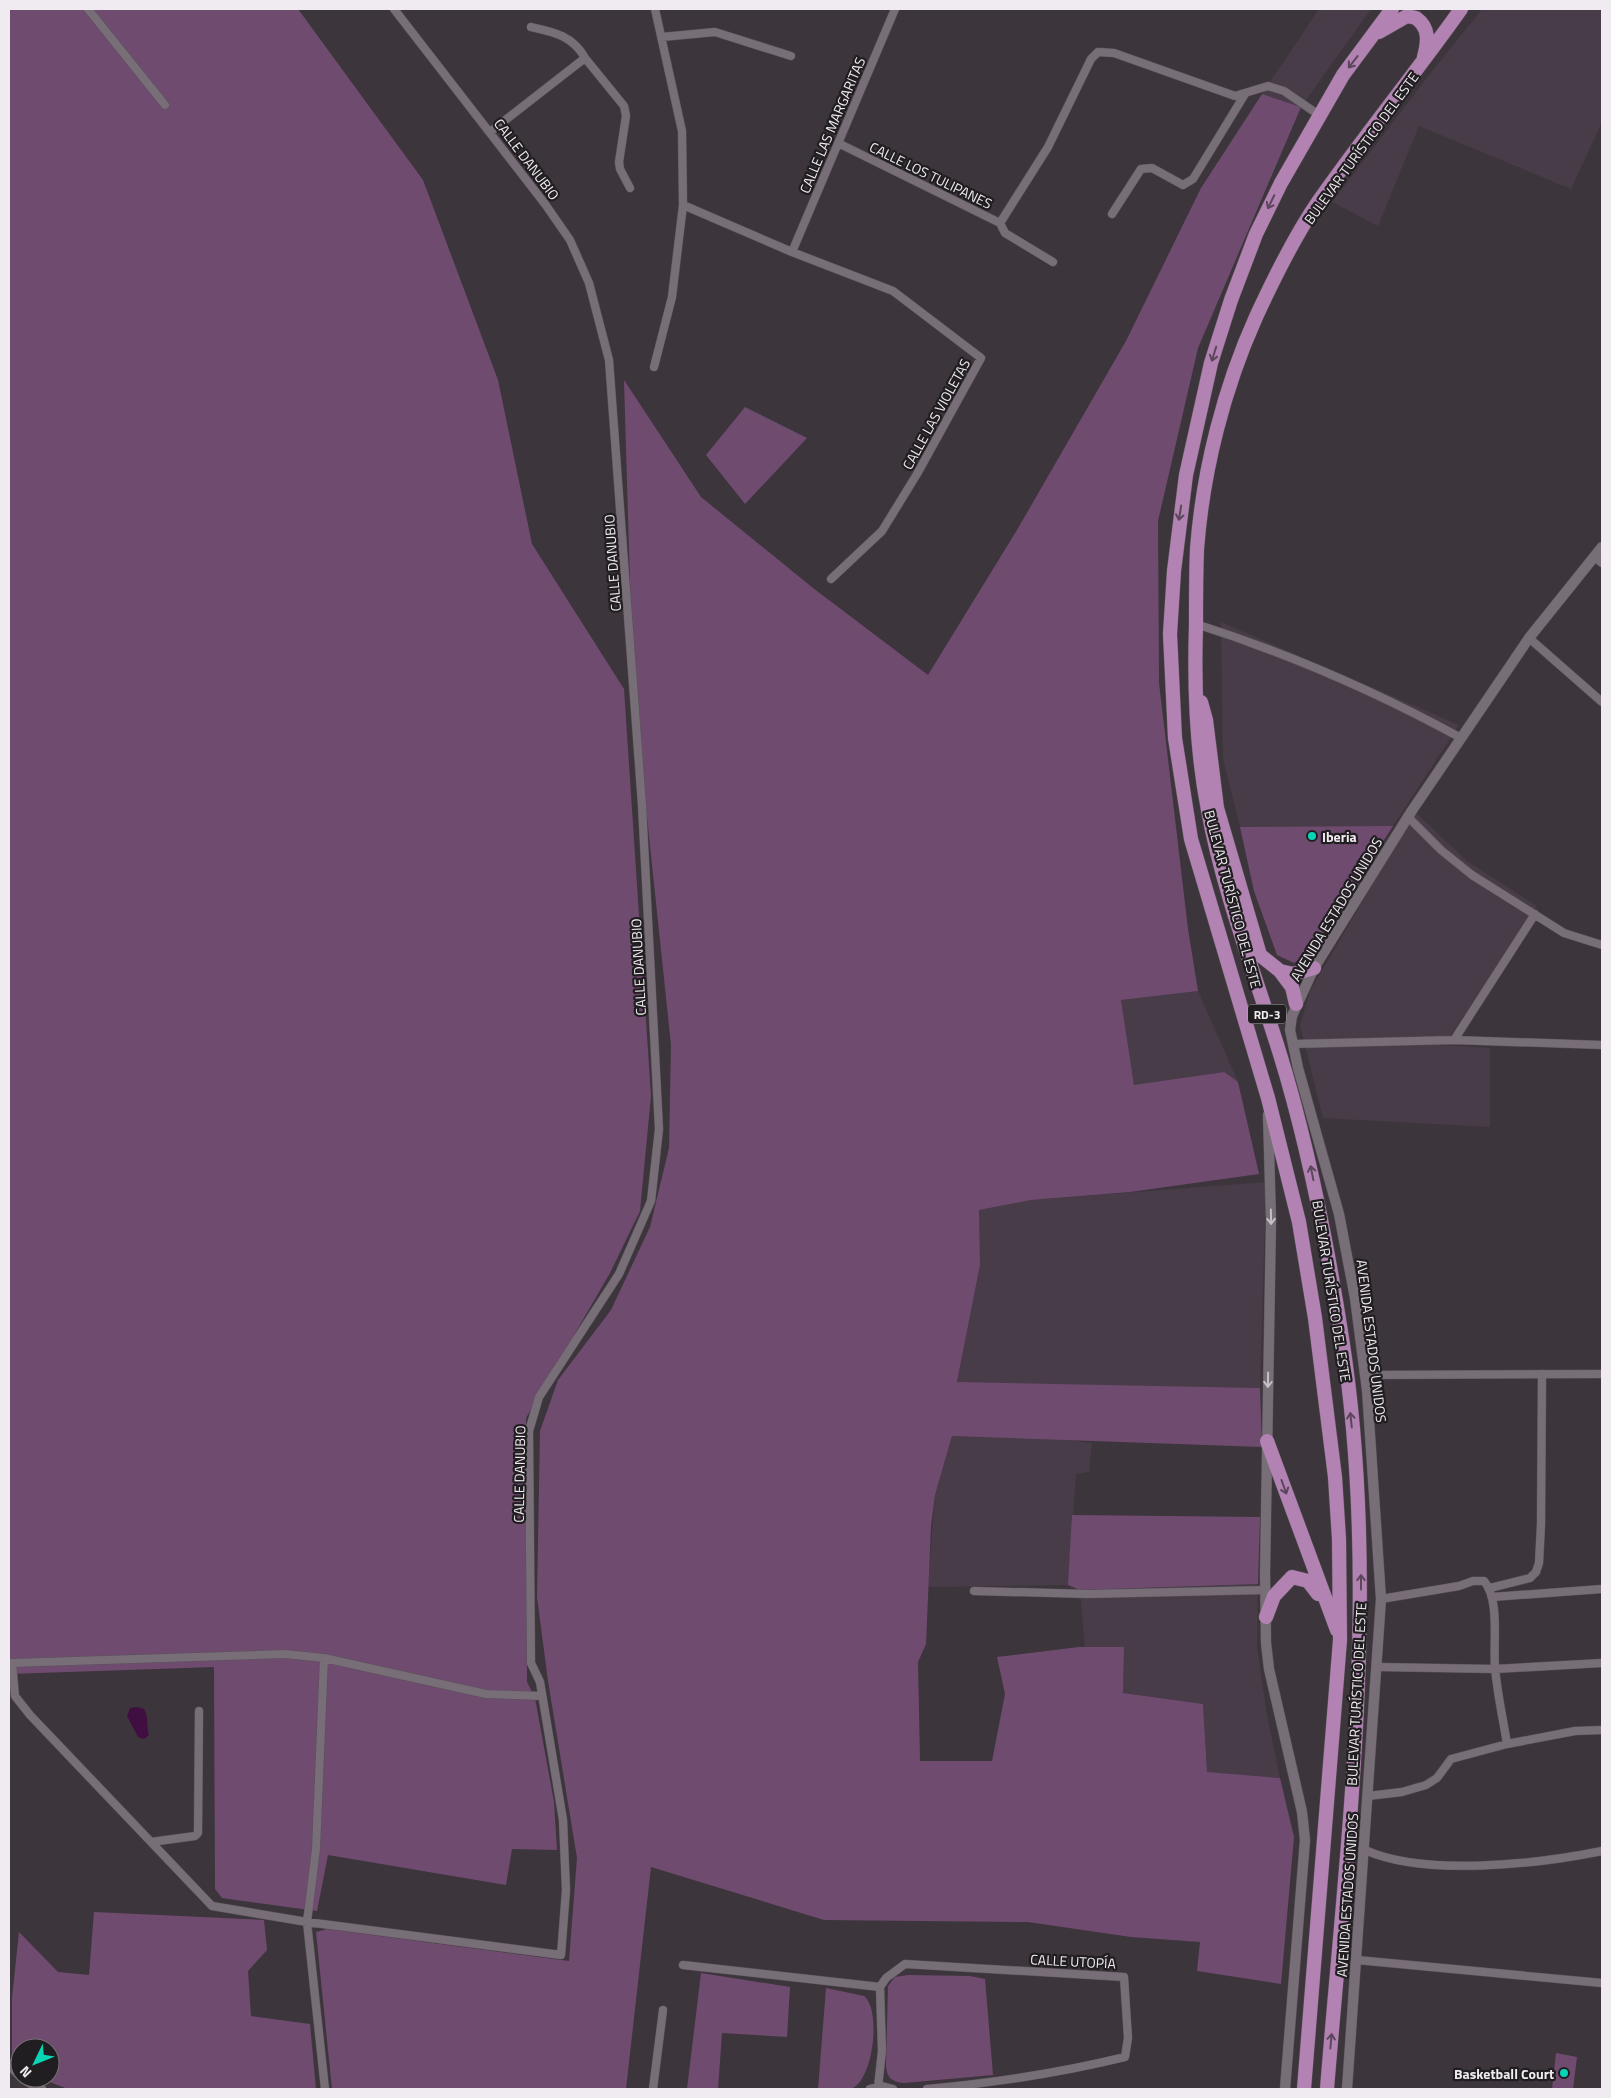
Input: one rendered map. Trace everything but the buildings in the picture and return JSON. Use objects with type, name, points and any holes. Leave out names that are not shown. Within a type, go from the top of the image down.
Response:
[{"type":"highway","name":"BULEVAR TURÍSTICO DEL ESTE","points":[[1304,2089],[1340,1640],[1339,1539],[1335,1476],[1316,1318],[1299,1222],[1268,1098],[1191,839],[1182,788],[1171,682],[1174,571],[1179,518],[1197,419],[1231,300],[1256,234],[1319,115],[1343,75],[1392,9]]},
{"type":"highway","name":"BULEVAR TURÍSTICO DEL ESTE","points":[[1327,2089],[1350,1826],[1360,1637],[1357,1471],[1342,1341],[1311,1168],[1280,1053],[1242,938],[1208,812],[1199,748],[1194,682],[1198,547],[1205,487],[1240,354],[1286,256],[1316,205],[1422,65],[1461,9]]},
{"type":"highway","points":[[1371,38],[1407,16],[1416,18],[1426,29],[1428,39],[1422,65]]},
{"type":"highway","points":[[1194,682],[1206,720],[1217,808],[1257,946],[1260,955],[1280,971],[1292,987],[1296,1004]]},
{"type":"highway","points":[[1280,971],[1293,974],[1314,968]]},
{"type":"highway","points":[[1267,1441],[1340,1640]]},
{"type":"highway","points":[[1266,1616],[1274,1596],[1292,1577],[1308,1581],[1327,1606]]},
{"type":"street","points":[[88,9],[165,105]]},
{"type":"street","name":"CALLE DANUBIO","points":[[307,1922],[561,1955],[566,1890],[562,1820],[540,1682],[531,1663],[530,1431],[539,1397],[619,1274],[651,1201],[659,1129],[642,806],[609,360],[589,283],[570,240],[546,204],[394,9]]},
{"type":"street","points":[[654,367],[672,297],[683,204],[682,131],[655,9]]},
{"type":"street","name":"CALLE LAS MARGARITAS","points":[[792,252],[895,9]]},
{"type":"street","points":[[531,27],[566,37],[581,51],[624,106],[626,116],[619,162],[620,169],[630,188]]},
{"type":"street","points":[[662,37],[715,32],[791,56]]},
{"type":"street","name":"CALLE LOS TULIPANES","points":[[838,143],[1000,223],[1048,147],[1091,59],[1098,52],[1114,53],[1235,96],[1245,94],[1254,88],[1268,86],[1284,91],[1319,115]]},
{"type":"street","points":[[490,132],[585,58]]},
{"type":"street","points":[[1112,214],[1141,169],[1152,168],[1183,185],[1193,179],[1245,94]]},
{"type":"street","name":"CALLE LAS VIOLETAS","points":[[683,204],[792,252],[893,291],[981,358],[917,474],[882,531],[831,579]]},
{"type":"street","points":[[1000,223],[1005,233],[1053,262]]},
{"type":"street","name":"AVENIDA ESTADOS UNIDOS","points":[[1347,2089],[1378,1667],[1381,1599],[1365,1375],[1356,1298],[1339,1214],[1290,1030],[1296,1004],[1314,968],[1408,817],[1529,638],[1598,560],[1602,547]]},
{"type":"street","points":[[1196,624],[1243,639],[1279,655],[1337,675],[1394,701],[1461,738]]},
{"type":"street","points":[[1529,638],[1602,702]]},
{"type":"street","points":[[1408,817],[1455,862],[1564,933],[1602,945]]},
{"type":"street","points":[[1454,1040],[1535,914]]},
{"type":"street","points":[[1293,1044],[1454,1040],[1602,1045]]},
{"type":"street","points":[[1268,1098],[1271,1220],[1265,1590],[1268,1669],[1295,1783],[1305,1840],[1285,2089]]},
{"type":"street","points":[[1490,1588],[1530,1578],[1536,1572],[1542,1524],[1542,1374]]},
{"type":"street","points":[[1365,1375],[1602,1374]]},
{"type":"street","points":[[1381,1599],[1459,1586],[1473,1581],[1484,1581],[1490,1588],[1492,1597],[1495,1669],[1507,1744]]},
{"type":"street","points":[[1492,1597],[1602,1589]]},
{"type":"street","points":[[974,1592],[1088,1594],[1265,1590]]},
{"type":"street","points":[[307,1922],[212,1906],[15,1696],[10,1663],[285,1654],[324,1658],[486,1694],[542,1696]]},
{"type":"street","points":[[324,1658],[316,1849],[307,1922],[325,2089]]},
{"type":"street","points":[[1378,1667],[1495,1669],[1602,1663]]},
{"type":"street","points":[[151,1842],[195,1836],[198,1833],[199,1711]]},
{"type":"street","points":[[1368,1796],[1402,1792],[1426,1785],[1437,1778],[1451,1759],[1507,1744],[1575,1732],[1602,1730]]},
{"type":"street","points":[[1365,1850],[1409,1863],[1505,1865],[1602,1851]]},
{"type":"street","points":[[1357,1960],[1602,1983]]},
{"type":"street","name":"CALLE UTOPÍA","points":[[880,1987],[886,1978],[904,1964],[1124,1977],[1128,2038],[1125,2057],[1070,2070],[988,2084],[927,2089]]},
{"type":"street","points":[[683,1965],[880,1987],[882,2050],[878,2087]]},
{"type":"street","points":[[653,2089],[663,2010]]},
{"type":"street","points":[[870,2089],[878,2087],[893,2089]]},
{"type":"shaded area","points":[[9,9],[298,9],[423,180],[498,380],[532,544],[624,689],[651,1096],[640,1211],[610,1273],[526,1418],[527,1682],[535,1698],[554,1802],[557,1850],[512,1849],[506,1885],[328,1855],[317,1911],[222,1898],[215,1889],[214,1667],[9,1674]]},
{"type":"shaded area","points":[[1319,9],[1371,9],[1301,107],[1262,94]]},
{"type":"shaded area","points":[[1482,9],[1602,9],[1602,122],[1571,189],[1419,126],[1378,226],[1332,202],[1433,70]]},
{"type":"shaded area","points":[[1262,94],[1301,107],[1198,348],[1158,521],[1159,683],[1188,929],[1198,991],[1121,1000],[1134,1085],[1224,1072],[1238,1082],[1259,1174],[1130,1192],[1031,1200],[979,1210],[980,1265],[957,1382],[1260,1388],[1262,1447],[952,1436],[935,1495],[931,1526],[926,1644],[918,1662],[920,1761],[992,1761],[1005,1694],[997,1657],[1079,1647],[1124,1647],[1123,1693],[1203,1704],[1207,1772],[1280,1778],[1294,1837],[1281,1984],[1197,1971],[1200,1942],[1131,1937],[1028,1922],[824,1920],[651,1867],[626,2089],[332,2089],[316,1932],[327,1929],[569,1961],[577,1858],[548,1681],[537,1597],[540,1431],[558,1380],[611,1310],[650,1227],[669,1148],[671,1045],[633,684],[624,380],[701,497],[813,588],[928,675],[1017,530],[1126,341],[1201,188]]},
{"type":"shaded area","points":[[745,407],[807,438],[745,504],[706,455]]},
{"type":"shaded area","points":[[1221,622],[1459,725],[1393,826],[1240,827],[1223,759]]},
{"type":"shaded area","points":[[1415,812],[1467,861],[1537,906],[1444,1045],[1490,1048],[1490,1127],[1323,1118],[1300,1025],[1310,991]]},
{"type":"shaded area","points":[[1393,826],[1313,950],[1294,963],[1277,955],[1254,891],[1240,827]]},
{"type":"shaded area","points":[[1198,991],[1238,1082],[1223,1072],[1134,1086],[1121,1000]]},
{"type":"shaded area","points":[[1266,1182],[1260,1388],[957,1383],[980,1265],[979,1210],[1031,1200]]},
{"type":"shaded area","points":[[952,1436],[1050,1438],[1092,1443],[1089,1472],[1076,1474],[1068,1585],[928,1587],[935,1495]]},
{"type":"shaded area","points":[[1072,1515],[1260,1517],[1258,1584],[1080,1590],[1068,1585]]},
{"type":"shaded area","points":[[1258,1584],[1257,1648],[1267,1715],[1280,1778],[1207,1772],[1203,1704],[1123,1693],[1124,1647],[1085,1648],[1080,1590]]},
{"type":"shaded area","points":[[130,1708],[144,1709],[146,1715],[149,1735],[144,1739],[138,1737],[127,1716]]},
{"type":"shaded area","points":[[94,1912],[264,1920],[267,1950],[248,1971],[251,2016],[310,2024],[316,2089],[68,2089],[60,2086],[60,2038],[12,2038],[12,1998],[19,1932],[58,1972],[89,1975]]},
{"type":"shaded area","points":[[701,1973],[790,1987],[787,2037],[722,2033],[718,2089],[687,2089]]},
{"type":"shaded area","points":[[908,1975],[970,1976],[985,1979],[993,2075],[904,2083],[896,2082],[889,2076],[886,2066],[888,1986],[895,1977]]},
{"type":"shaded area","points":[[826,1988],[864,1996],[869,2003],[872,2014],[874,2028],[873,2043],[866,2071],[860,2081],[850,2089],[818,2089]]},
{"type":"shaded area","name":"Basketball Court","points":[[1556,2053],[1577,2057],[1573,2089],[1552,2089]]},
{"type":"place","name":"Iberia","points":[[1312,836]]},
{"type":"place","name":"Basketball Court","points":[[1564,2073]]}]
